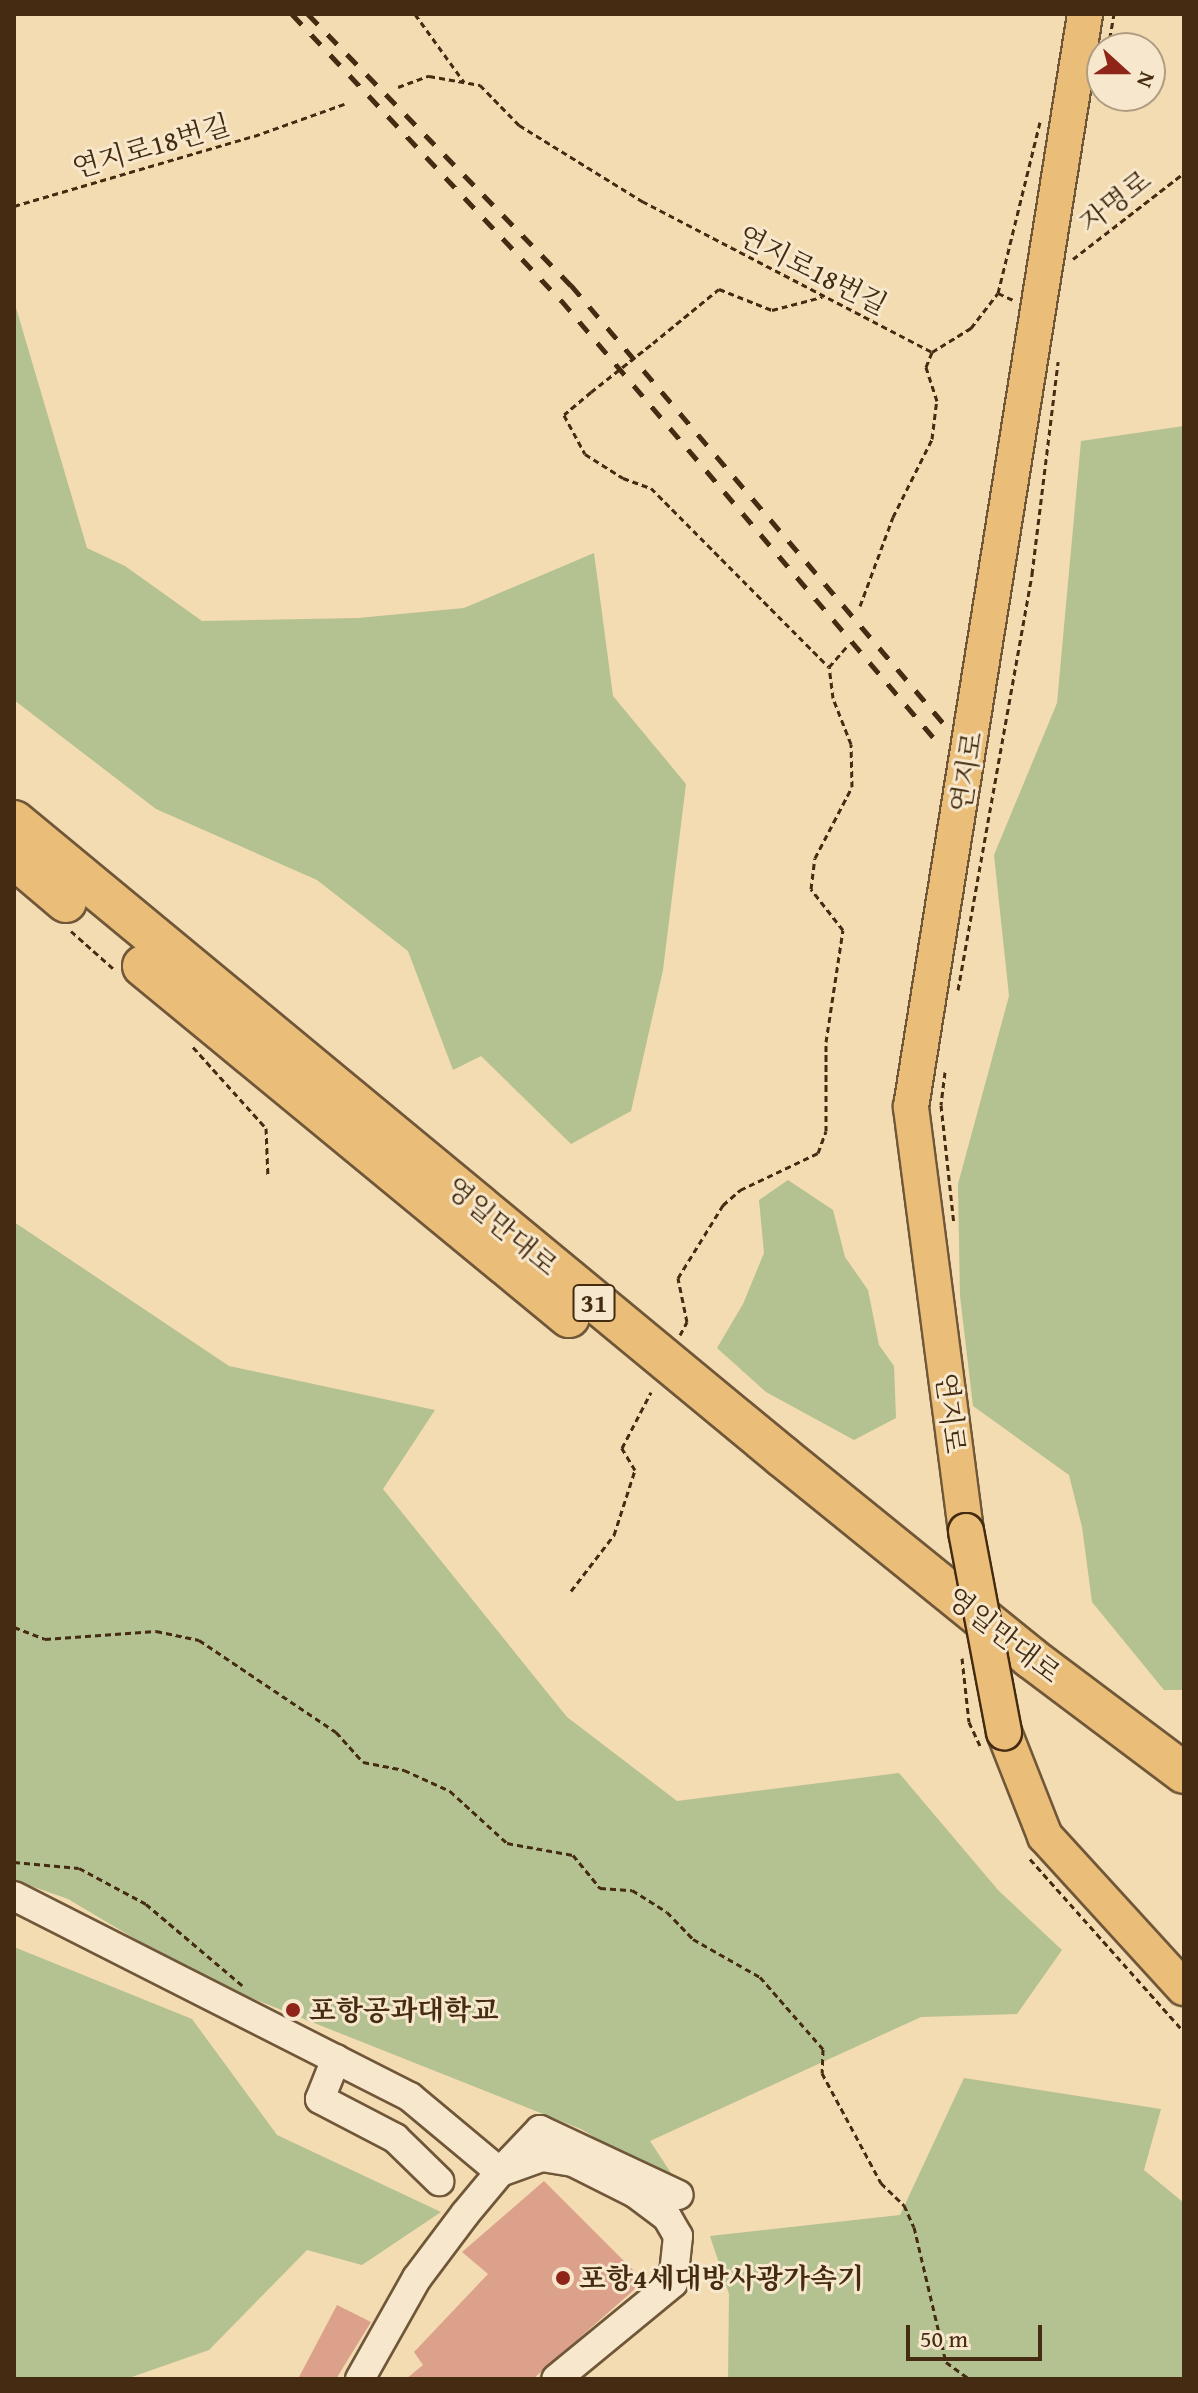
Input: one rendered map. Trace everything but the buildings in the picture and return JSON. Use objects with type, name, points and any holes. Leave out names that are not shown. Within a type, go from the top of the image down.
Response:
[{"type":"highway","name":"영일만대로","points":[[14,821],[783,1457],[1031,1658],[1184,1773]]},
{"type":"highway","name":"영일만대로","points":[[14,858],[454,1225],[1184,1803]]},
{"type":"main road","name":"연지로","points":[[1085,14],[911,1107],[966,1531],[1004,1732],[1045,1836],[1184,1988]]},
{"type":"lane","points":[[14,1896],[410,2097],[500,2172]]},
{"type":"lane","points":[[336,2059],[320,2099],[395,2138],[439,2181]]},
{"type":"lane","points":[[360,2379],[417,2278],[500,2172],[540,2130],[679,2195]]},
{"type":"lane","points":[[500,2172],[542,2157],[573,2162],[635,2193],[667,2217],[678,2236],[673,2283],[556,2379]]},
{"type":"path","points":[[415,14],[465,83]]},
{"type":"path","name":"연지로18번길","points":[[398,87],[429,76],[480,85],[519,125],[642,201],[932,352]]},
{"type":"path","name":"연지로18번길","points":[[14,206],[254,136],[344,104]]},
{"type":"path","points":[[860,606],[893,517],[932,439],[937,401],[926,367],[932,352],[971,328],[998,293],[1041,118]]},
{"type":"path","name":"자명로","points":[[1073,249],[1071,260],[1184,173]]},
{"type":"path","points":[[680,1335],[687,1322],[678,1278],[723,1205],[740,1190],[818,1153],[826,1131],[826,1042],[843,930],[811,889],[815,858],[852,787],[851,744],[833,698],[829,667],[651,488],[623,478],[585,454],[564,415],[719,289],[772,310],[822,297]]},
{"type":"path","points":[[998,293],[1013,301]]},
{"type":"path","points":[[955,1002],[1032,574],[1059,352]]},
{"type":"path","points":[[829,667],[847,646]]},
{"type":"path","points":[[64,926],[123,978]]},
{"type":"path","points":[[184,1039],[266,1128],[268,1177]]},
{"type":"path","points":[[946,1062],[941,1105],[955,1228]]},
{"type":"path","points":[[571,1591],[614,1535],[635,1470],[622,1448],[651,1392]]},
{"type":"path","points":[[14,1627],[45,1639],[156,1631],[199,1640],[336,1732],[363,1762],[404,1770],[450,1791],[507,1843],[573,1855],[600,1888],[632,1890],[667,1912],[693,1939],[760,1977],[823,2049],[822,2073],[881,2183],[904,2205],[914,2227],[946,2362],[969,2379]]},
{"type":"path","points":[[14,1862],[79,1868],[146,1904],[246,1989]]},
{"type":"green space","points":[[14,301],[87,548],[125,566],[202,621],[358,618],[464,608],[594,553],[613,696],[686,784],[663,970],[631,1111],[571,1144],[481,1056],[453,1070],[408,951],[317,880],[156,809],[14,700]]},
{"type":"green space","points":[[1184,426],[1184,1690],[1164,1690],[1092,1602],[1082,1527],[1069,1475],[973,1406],[960,1296],[958,1184],[1009,996],[994,855],[1057,703],[1081,441]]},
{"type":"green space","points":[[788,1180],[833,1210],[845,1257],[868,1290],[879,1345],[894,1366],[896,1418],[854,1440],[766,1392],[717,1348],[743,1304],[764,1253],[759,1200]]},
{"type":"green space","points":[[14,1222],[229,1366],[435,1410],[383,1489],[567,1717],[677,1801],[899,1773],[998,1890],[1062,1950],[1017,2014],[921,2017],[650,2141],[671,2173],[638,2163],[581,2129],[201,1978],[68,1899],[14,1880]]},
{"type":"green space","points":[[14,1947],[192,2019],[277,2135],[441,2212],[362,2265],[307,2250],[209,2350],[126,2379],[14,2379]]},
{"type":"green space","points":[[964,2078],[1161,2109],[1144,2170],[1184,2203],[1184,2379],[728,2379],[729,2294],[710,2236],[900,2215]]},
{"type":"railway","points":[[292,14],[561,300],[933,737]]},
{"type":"railway","points":[[308,14],[571,285],[944,724]]},
{"type":"place","name":"포항공과대학교","points":[[293,2010]]},
{"type":"place","name":"포항4세대방사광가속기","points":[[563,2278]]}]
